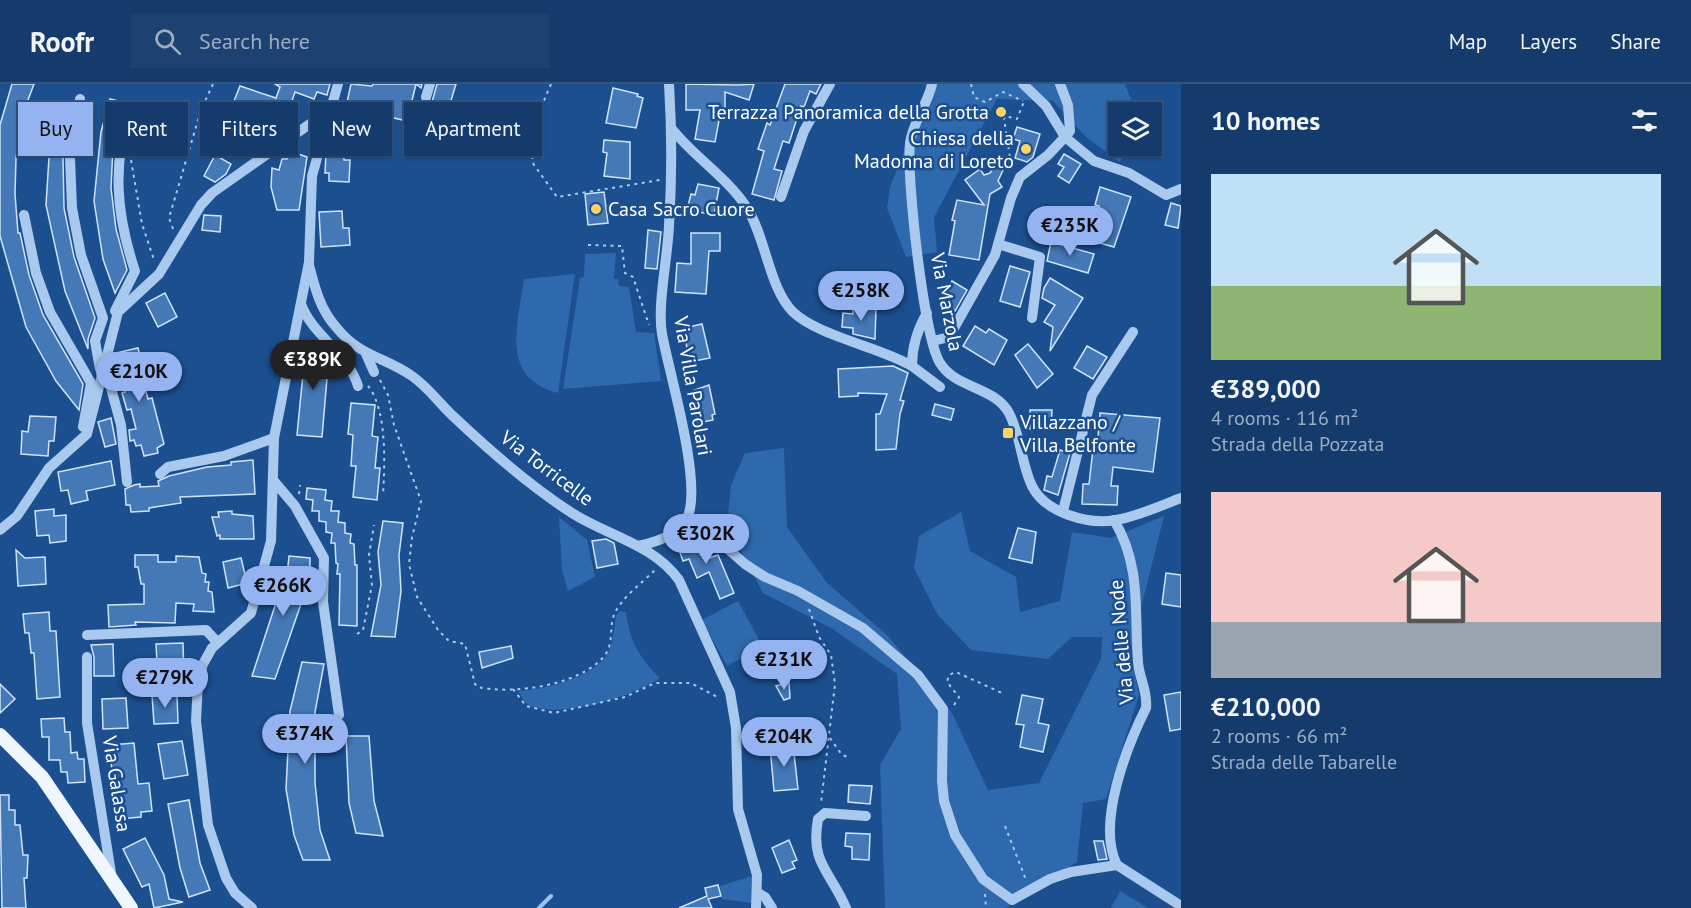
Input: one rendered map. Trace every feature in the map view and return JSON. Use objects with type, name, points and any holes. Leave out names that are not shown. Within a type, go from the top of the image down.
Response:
[{"type":"main road","name":"Via Galassa","points":[[0,735],[42,777],[131,908]]},
{"type":"street","points":[[332,102],[338,84]]},
{"type":"street","points":[[426,97],[430,84]]},
{"type":"street","name":"Via Villa Parolari","points":[[669,84],[672,129],[671,180],[661,326],[687,452],[692,499],[687,522]]},
{"type":"street","points":[[781,197],[804,131],[830,84]]},
{"type":"street","name":"Via Marzola","points":[[932,84],[910,140],[908,171],[927,313],[940,363],[948,372],[999,400],[1008,412],[1031,484],[1038,497],[1077,517],[1114,520],[1181,498]]},
{"type":"street","points":[[933,341],[949,337],[998,244],[1017,178],[1035,169],[1067,139],[1070,131],[1068,105],[1060,84]]},
{"type":"street","points":[[1026,86],[1046,106],[1067,139],[1094,161],[1129,173],[1166,195],[1181,189]]},
{"type":"street","points":[[80,99],[70,158],[72,208],[81,255],[103,318],[95,341],[101,375]]},
{"type":"street","points":[[115,320],[128,302],[159,274],[201,205],[212,193],[310,124]]},
{"type":"street","points":[[672,129],[746,207],[762,238],[783,300],[792,311],[814,326],[874,351],[898,357],[940,387]]},
{"type":"street","points":[[0,530],[17,516],[49,468],[87,434],[115,320],[115,308],[135,271],[120,212],[119,156]]},
{"type":"street","points":[[252,908],[235,893],[219,860],[208,825],[196,721],[198,682],[203,664],[217,642],[246,620],[255,604],[272,541],[274,438],[309,262],[312,176],[317,156]]},
{"type":"street","points":[[24,215],[42,293],[50,312],[91,383],[84,424],[77,444]]},
{"type":"street","points":[[998,244],[1040,257],[1032,318]]},
{"type":"street","name":"Via Torricelle","points":[[309,262],[317,293],[327,316],[342,335],[366,354],[411,375],[471,433],[565,508],[639,546],[672,569],[725,676],[734,711],[738,809],[757,875],[756,908]]},
{"type":"street","points":[[300,304],[305,316],[339,353],[356,382]]},
{"type":"street","points":[[912,366],[914,346],[920,325],[927,313]]},
{"type":"street","points":[[1063,511],[1092,395],[1134,332]]},
{"type":"street","name":"Via Torricelle","points":[[366,354],[374,372]]},
{"type":"street","points":[[104,362],[121,425],[127,482]]},
{"type":"street","points":[[160,474],[168,467],[224,456],[274,438]]},
{"type":"street","points":[[273,480],[295,506],[324,558],[323,602],[339,715]]},
{"type":"street","name":"Via delle Node","points":[[1114,520],[1126,545],[1132,568],[1138,609],[1138,665],[1147,697],[1146,708],[1117,784],[1111,829],[1117,865]]},
{"type":"street","points":[[639,546],[658,540],[687,522],[705,529],[755,570],[798,591],[863,628],[918,675],[943,709],[943,791],[955,835],[983,879],[1012,900],[1071,872],[1117,865],[1181,906]]},
{"type":"street","points":[[87,635],[206,630],[217,642]]},
{"type":"street","name":"Via Galassa","points":[[87,657],[87,723],[112,881]]},
{"type":"street","points":[[846,908],[837,886],[816,856],[817,825],[821,815],[866,816]]},
{"type":"street","points":[[758,893],[765,897],[772,908]]},
{"type":"path","points":[[179,243],[169,218],[201,110],[213,84]]},
{"type":"path","points":[[551,84],[537,117],[532,162],[557,197],[671,180]]},
{"type":"path","points":[[971,84],[974,97],[985,102],[989,97],[1003,92],[1010,93],[1024,101]]},
{"type":"path","points":[[1017,178],[1004,119],[1005,116],[1017,119],[1024,101],[1026,86]]},
{"type":"path","points":[[131,156],[142,224],[159,274]]},
{"type":"path","points":[[588,245],[622,246],[625,273],[633,277],[650,328],[661,326]]},
{"type":"path","points":[[374,372],[388,395],[394,425],[419,493],[420,510],[412,537],[409,564],[417,597],[444,635],[457,644],[465,644],[475,684],[478,687],[536,689],[591,668],[606,654],[612,635],[614,615],[662,560]]},
{"type":"path","points":[[356,382],[361,377],[376,397],[383,447],[383,494]]},
{"type":"path","points":[[378,447],[383,447]]},
{"type":"path","points":[[357,634],[363,630],[372,585],[369,555],[374,525]]},
{"type":"path","points":[[798,591],[811,613],[819,637],[831,655],[836,684],[821,815]]},
{"type":"path","points":[[943,709],[954,705],[959,697],[947,682],[949,675],[956,672],[1002,693]]},
{"type":"path","points":[[513,689],[526,706],[554,713],[625,697],[655,683],[691,683],[716,694],[734,711]]},
{"type":"path","points":[[830,737],[842,755],[848,757]]},
{"type":"path","points":[[1005,826],[1031,891]]},
{"type":"shaded area","points":[[931,84],[1125,84],[1132,102],[1108,102],[1108,153],[1086,137],[1053,101],[997,99],[934,217],[937,252],[906,257],[887,208],[890,187]]},
{"type":"shaded area","points":[[1112,156],[1123,156],[1120,162]]},
{"type":"shaded area","points":[[616,253],[614,279],[618,279],[619,286],[629,287],[636,332],[654,333],[661,381],[563,389],[580,278],[584,277],[585,254]]},
{"type":"shaded area","points":[[575,274],[558,393],[539,386],[527,375],[520,362],[517,347],[518,314],[524,279]]},
{"type":"shaded area","points":[[784,448],[787,527],[827,583],[887,635],[952,713],[988,790],[1039,783],[1101,659],[1102,637],[1072,637],[1048,659],[971,650],[937,614],[914,568],[919,536],[961,512],[970,551],[1016,577],[1020,612],[1060,601],[1072,532],[1111,538],[1164,516],[1130,652],[1139,695],[1106,799],[1083,803],[1077,862],[1006,908],[885,908],[880,765],[901,729],[897,674],[831,628],[763,593],[727,525],[731,485],[745,453]]},
{"type":"shaded area","points":[[559,517],[587,540],[595,577],[568,591],[562,570]]},
{"type":"shaded area","points":[[738,601],[763,647],[727,666],[702,620]]},
{"type":"shaded area","points":[[620,611],[626,612],[633,640],[641,656],[660,678],[633,692],[576,708],[542,709],[525,702],[518,691],[567,681],[592,669],[602,661],[610,649],[616,616]]},
{"type":"shaded area","points":[[752,876],[751,903],[722,899],[720,886]]},
{"type":"shaded area","points":[[1120,891],[1148,908],[1111,908]]},
{"type":"building","points":[[12,84],[34,84],[27,102],[18,102],[15,194],[18,233],[20,233],[29,275],[43,315],[83,384],[79,410],[56,381],[26,327],[0,236],[0,125]]},
{"type":"building","points":[[275,84],[330,84],[327,95],[317,92],[314,99],[295,92],[292,102],[234,101],[240,86],[276,98],[280,87]]},
{"type":"building","points":[[351,84],[372,86],[373,84],[416,84],[412,102],[404,102],[404,120],[392,118],[392,102],[347,102]]},
{"type":"building","points":[[437,84],[456,84],[451,102],[432,102]]},
{"type":"building","points":[[686,84],[754,84],[749,100],[725,92],[725,110],[721,110],[715,142],[695,139],[700,110],[686,110]]},
{"type":"building","points":[[785,84],[821,84],[816,94],[810,91],[804,107],[801,106],[789,143],[783,141],[774,169],[782,171],[774,200],[752,194],[764,151],[758,149],[767,123],[770,125]]},
{"type":"building","points":[[613,88],[638,94],[637,96],[643,98],[636,128],[606,123]]},
{"type":"building","points":[[105,117],[105,156],[113,156],[111,188],[116,229],[127,270],[115,293],[103,259],[94,201],[101,132]]},
{"type":"building","name":"Chiesa della Madonna di Loreto","points":[[1017,127],[1040,134],[1033,157],[1027,162],[1015,158],[1020,141],[1013,139]]},
{"type":"building","points":[[604,140],[630,142],[630,179],[604,176],[607,153],[603,152]]},
{"type":"building","points":[[298,154],[307,157],[299,210],[277,210],[271,187],[272,168],[279,170],[282,159],[287,159],[288,156],[298,156]]},
{"type":"building","points":[[1064,154],[1081,164],[1069,183],[1058,176],[1064,167],[1058,164]]},
{"type":"building","points":[[49,156],[63,156],[64,208],[74,257],[95,318],[88,339],[88,349],[65,291],[46,205]]},
{"type":"building","points":[[214,156],[231,164],[226,174],[215,182],[204,176]]},
{"type":"building","points":[[326,156],[344,156],[344,160],[350,160],[349,182],[329,181],[329,173],[325,173]]},
{"type":"building","points":[[997,162],[1004,168],[998,181],[1002,187],[990,194],[979,260],[949,255],[955,221],[952,220],[957,200],[984,205],[965,180],[980,169],[984,175],[990,173]]},
{"type":"building","points":[[698,184],[719,188],[714,215],[687,210],[691,194],[695,195]]},
{"type":"building","points":[[1100,187],[1131,197],[1114,247],[1089,240],[1099,206],[1095,205]]},
{"type":"building","name":"Casa Sacro Cuore","points":[[604,192],[608,223],[588,225],[585,194]]},
{"type":"building","points":[[1171,203],[1181,206],[1178,228],[1165,225]]},
{"type":"building","points":[[342,211],[343,228],[349,228],[350,245],[321,247],[319,212]]},
{"type":"building","points":[[204,215],[221,216],[220,232],[202,230]]},
{"type":"building","points":[[648,230],[661,232],[657,269],[645,268]]},
{"type":"building","points":[[691,233],[720,233],[720,251],[709,251],[706,294],[675,292],[677,263],[691,264]]},
{"type":"building","points":[[1051,242],[1094,254],[1088,273],[1047,261]]},
{"type":"building","points":[[1010,266],[1030,272],[1020,307],[1000,301]]},
{"type":"building","points":[[1050,278],[1083,298],[1050,351],[1053,327],[1044,322],[1055,305],[1042,298],[1044,288]]},
{"type":"building","points":[[952,281],[967,290],[955,311],[940,302]]},
{"type":"building","points":[[165,293],[177,317],[158,327],[146,303]]},
{"type":"building","points":[[853,309],[876,309],[875,339],[853,334],[853,328],[842,327],[843,313],[853,314]]},
{"type":"building","points":[[702,324],[710,358],[689,362],[684,328]]},
{"type":"building","points":[[975,326],[986,333],[989,329],[1007,340],[994,365],[963,346]]},
{"type":"building","points":[[306,343],[319,344],[329,355],[322,437],[297,435]]},
{"type":"building","points":[[1028,344],[1053,374],[1037,388],[1015,355]]},
{"type":"building","points":[[1087,346],[1107,357],[1093,379],[1074,368]]},
{"type":"building","points":[[138,348],[148,399],[152,398],[164,444],[157,448],[158,453],[144,456],[141,445],[136,446],[134,440],[130,441],[129,430],[136,429],[131,409],[127,410],[122,393],[125,392],[116,353]]},
{"type":"building","points":[[893,366],[908,373],[900,400],[904,401],[900,414],[896,449],[876,450],[876,414],[880,414],[887,394],[858,393],[858,396],[839,397],[838,369]]},
{"type":"building","points":[[709,385],[715,414],[712,415],[713,420],[698,423],[692,391]]},
{"type":"building","points":[[351,403],[375,405],[372,436],[378,437],[375,468],[380,468],[377,500],[353,497],[356,466],[351,466],[353,435],[348,434]]},
{"type":"building","points":[[935,404],[954,409],[951,420],[932,415]]},
{"type":"building","points":[[1030,410],[1052,410],[1051,430],[1030,429]]},
{"type":"building","points":[[1100,413],[1160,418],[1153,472],[1113,467],[1111,486],[1118,486],[1117,505],[1082,504],[1083,484],[1089,484],[1093,449],[1097,449]]},
{"type":"building","points":[[30,416],[56,417],[54,441],[49,441],[48,456],[21,454],[22,431],[28,432]]},
{"type":"building","points":[[111,418],[116,444],[105,447],[98,422]]},
{"type":"building","points":[[1060,450],[1070,453],[1058,495],[1044,490],[1047,476],[1052,477]]},
{"type":"building","points":[[253,460],[255,494],[180,497],[181,503],[149,508],[149,511],[131,512],[130,505],[126,505],[125,489],[134,485],[159,486],[158,481],[169,476],[207,467],[231,465],[231,462]]},
{"type":"building","points":[[111,461],[115,485],[86,491],[88,500],[71,504],[68,490],[61,491],[58,472]]},
{"type":"building","points":[[307,488],[326,490],[325,500],[332,501],[331,511],[339,511],[338,522],[345,523],[345,533],[351,534],[350,543],[354,544],[355,565],[357,565],[357,626],[339,625],[340,574],[337,574],[335,543],[331,543],[332,533],[326,532],[326,522],[319,521],[319,511],[312,511],[313,500],[306,499]]},
{"type":"building","points":[[54,509],[54,516],[66,515],[66,541],[50,543],[49,535],[37,536],[35,511]]},
{"type":"building","points":[[232,511],[232,514],[253,516],[254,539],[220,539],[220,535],[217,536],[212,517],[219,517],[218,512]]},
{"type":"building","points":[[383,521],[403,523],[399,555],[401,591],[395,637],[371,636],[381,585],[378,552]]},
{"type":"building","points":[[1018,528],[1036,532],[1032,563],[1009,558]]},
{"type":"building","points":[[695,537],[698,544],[703,542],[709,558],[718,555],[734,593],[720,599],[709,572],[697,578],[689,559],[683,561],[677,544]]},
{"type":"building","points":[[606,539],[614,543],[618,564],[597,568],[592,541]]},
{"type":"building","points":[[16,550],[25,558],[45,557],[46,584],[18,586]]},
{"type":"building","points":[[135,555],[158,555],[158,562],[176,562],[176,556],[199,557],[202,573],[206,574],[205,582],[209,582],[208,591],[212,592],[214,612],[193,611],[194,604],[176,603],[175,623],[135,622],[136,625],[109,627],[108,605],[144,604],[144,584],[141,584],[138,567],[135,567]]},
{"type":"building","points":[[289,556],[310,558],[310,578],[275,679],[252,676],[288,566]]},
{"type":"building","points":[[241,558],[247,583],[228,588],[223,562]]},
{"type":"building","points":[[1166,573],[1181,575],[1181,607],[1162,604]]},
{"type":"building","points":[[49,612],[50,631],[56,631],[60,697],[37,699],[34,653],[31,653],[29,633],[25,633],[23,614]]},
{"type":"building","points":[[183,643],[184,677],[162,678],[162,663],[157,663],[156,644]]},
{"type":"building","points":[[113,644],[114,676],[94,676],[94,657],[91,645]]},
{"type":"building","points":[[511,646],[513,658],[482,668],[479,652]]},
{"type":"building","points":[[302,662],[324,664],[315,712],[315,783],[320,830],[330,860],[303,860],[294,835],[286,789],[290,711]]},
{"type":"building","points":[[789,682],[790,698],[784,700],[776,686]]},
{"type":"building","points":[[0,684],[15,699],[0,713]]},
{"type":"building","points":[[1181,692],[1181,729],[1170,731],[1164,695]]},
{"type":"building","points":[[177,694],[178,723],[154,724],[152,695]]},
{"type":"building","points":[[1022,695],[1043,699],[1038,723],[1049,725],[1043,752],[1020,747],[1024,725],[1016,724]]},
{"type":"building","points":[[126,698],[128,728],[103,729],[102,699]]},
{"type":"building","points":[[64,718],[65,732],[70,732],[71,753],[77,752],[78,759],[84,759],[85,782],[68,783],[67,772],[61,772],[60,760],[49,760],[49,737],[42,737],[41,719]]},
{"type":"building","points":[[346,736],[369,736],[374,801],[383,836],[356,833],[349,803]]},
{"type":"building","points":[[182,741],[188,775],[164,779],[158,744]]},
{"type":"building","points":[[134,743],[138,784],[149,783],[152,811],[141,812],[141,817],[119,819],[118,804],[114,804],[110,745]]},
{"type":"building","points":[[793,744],[798,789],[774,791],[770,746]]},
{"type":"building","points":[[849,785],[872,786],[870,804],[848,802]]},
{"type":"building","points":[[0,795],[9,795],[9,810],[15,810],[15,825],[20,825],[23,855],[28,855],[27,878],[24,878],[26,908],[2,908]]},
{"type":"building","points":[[189,800],[200,863],[210,890],[189,897],[180,868],[168,804]]},
{"type":"building","points":[[846,833],[870,834],[869,860],[852,859],[852,847],[845,846]]},
{"type":"building","points":[[145,838],[164,875],[169,899],[183,902],[154,908],[149,884],[142,887],[123,849]]},
{"type":"building","points":[[789,840],[797,860],[792,862],[795,868],[782,873],[772,848]]},
{"type":"building","points":[[1094,841],[1103,841],[1107,859],[1098,860]]},
{"type":"building","points":[[718,885],[721,896],[708,899],[712,908],[679,908],[707,896],[705,888]]},
{"type":"waterway","points":[[539,908],[551,896]]},
{"type":"place","name":"Terrazza Panoramica della Grotta","points":[[1001,112]]},
{"type":"place","name":"Chiesa della Madonna di Loreto","points":[[1026,149]]},
{"type":"place","name":"Casa Sacro Cuore","points":[[596,209]]},
{"type":"place","name":"Villazzano / Villa Belfonte","points":[[1008,433]]}]
